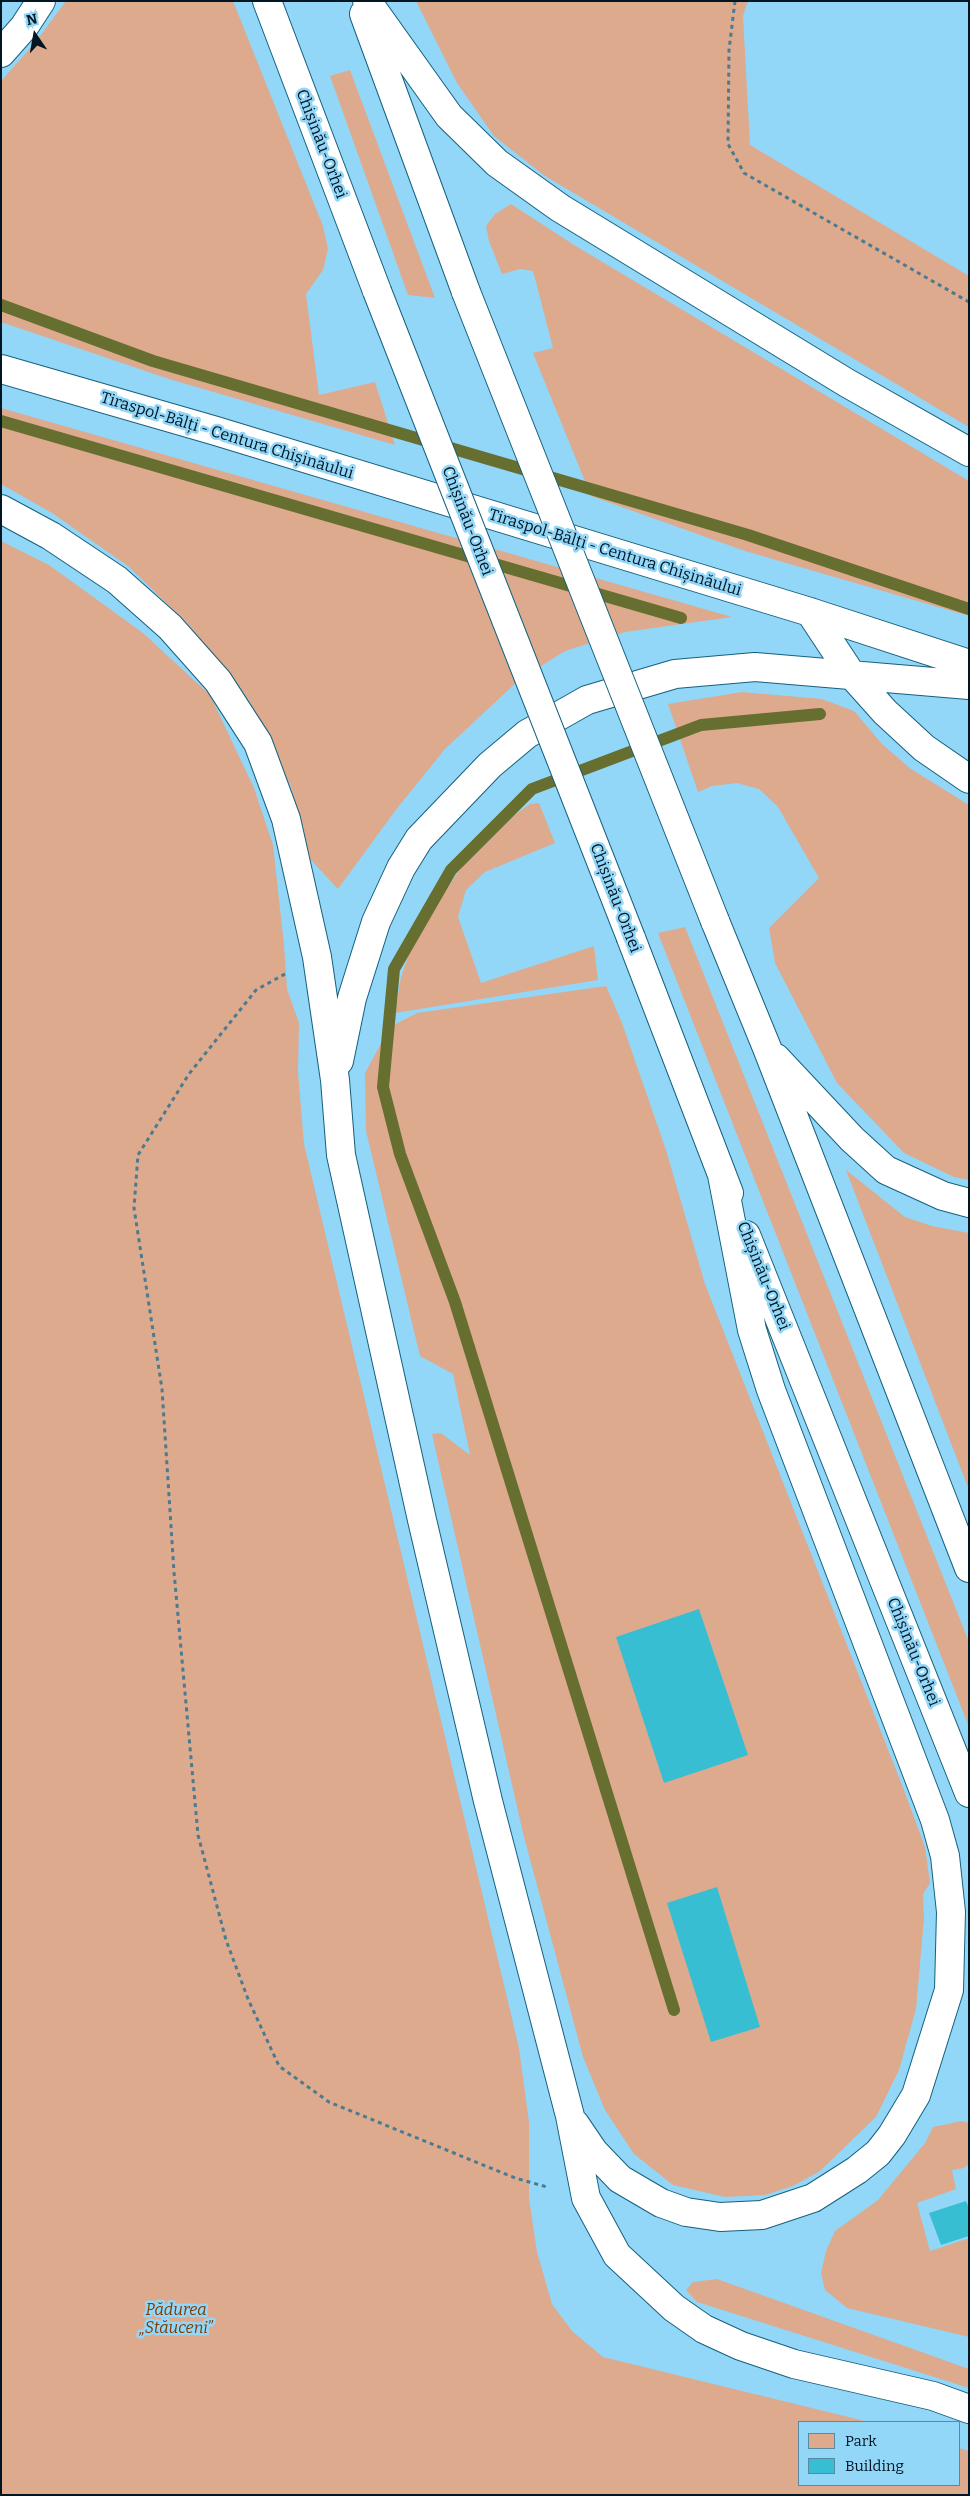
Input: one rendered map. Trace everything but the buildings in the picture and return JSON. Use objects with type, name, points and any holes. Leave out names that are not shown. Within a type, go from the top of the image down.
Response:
[{"type":"highway","points":[[1,54],[41,1]]},
{"type":"highway","name":"Chișinău-Orhei","points":[[267,1],[377,291],[722,1175],[969,1793]]},
{"type":"highway","points":[[360,1],[466,292],[767,1048],[969,1568]]},
{"type":"highway","points":[[367,1],[449,116],[497,163],[569,213],[847,383],[969,452]]},
{"type":"highway","name":"Tiraspol-Bălți - Centura Chișinăului","points":[[1,369],[216,431],[810,612],[969,664]]},
{"type":"highway","points":[[1,509],[51,536],[117,580],[170,627],[218,681],[258,743],[286,818],[317,957],[336,1080],[341,1155],[420,1510],[488,1801],[570,2116],[586,2198],[617,2255],[674,2308],[704,2329],[741,2346],[794,2364],[933,2396],[969,2409]]},
{"type":"highway","points":[[810,612],[851,674],[885,712],[924,748],[969,779]]},
{"type":"highway","points":[[336,1080],[352,998],[376,922],[401,868],[419,839],[490,765],[527,734],[586,700],[674,674],[755,667],[969,685]]},
{"type":"highway","points":[[767,1048],[852,1139],[886,1170],[943,1196],[969,1203]]},
{"type":"highway","points":[[570,2116],[594,2152],[620,2179],[660,2202],[686,2212],[720,2217],[762,2215],[812,2198],[857,2170],[892,2135],[916,2095],[949,1990],[951,1912],[945,1856],[938,1829],[771,1390],[752,1330],[722,1175]]},
{"type":"path","points":[[735,1],[729,50],[728,144],[744,173],[969,302]]},
{"type":"path","points":[[317,957],[256,990],[189,1074],[138,1155],[134,1208],[162,1390],[174,1572],[198,1835],[226,1940],[248,1999],[279,2066],[329,2102],[515,2178],[586,2198]]},
{"type":"green space","points":[[66,1],[233,1],[323,226],[328,249],[323,270],[306,294],[319,395],[375,382],[395,445],[169,379],[1,322],[1,81],[34,44]]},
{"type":"green space","points":[[416,1],[748,1],[743,16],[750,145],[969,276],[969,427],[545,176],[494,136],[457,83]]},
{"type":"green space","points":[[350,70],[435,298],[408,295],[330,76]]},
{"type":"green space","points":[[511,204],[574,245],[969,481],[969,616],[745,551],[591,496],[533,353],[553,348],[533,271],[520,269],[502,274],[489,241],[486,226],[495,214]]},
{"type":"green space","points":[[1,408],[732,617],[625,632],[565,651],[519,680],[445,749],[395,811],[338,889],[310,859],[291,787],[250,702],[188,624],[128,566],[52,513],[1,484]]},
{"type":"green space","name":"Pădurea „Stăuceni”","points":[[1,541],[49,565],[143,633],[210,695],[254,788],[273,845],[287,989],[299,1023],[298,1072],[304,1144],[519,2048],[529,2122],[529,2198],[537,2252],[552,2304],[572,2331],[603,2357],[865,2421],[798,2421],[798,2486],[960,2486],[960,2448],[969,2451],[969,2495],[1,2495]]},
{"type":"green space","points":[[742,692],[822,699],[854,711],[882,744],[911,769],[969,805],[969,1180],[954,1177],[904,1153],[837,1083],[775,963],[769,928],[819,878],[778,807],[759,789],[737,783],[712,786],[698,792],[668,704]]},
{"type":"green space","points":[[539,803],[555,843],[485,872],[466,890],[458,917],[481,983],[594,946],[598,980],[395,1013],[401,977],[409,954],[445,891],[464,864],[493,834],[530,804]]},
{"type":"green space","points":[[685,927],[969,1642],[969,1727],[658,933]]},
{"type":"green space","points":[[606,986],[622,1023],[666,1150],[705,1284],[902,1785],[925,1847],[930,1883],[923,1894],[924,1918],[916,2009],[899,2070],[876,2117],[820,2171],[793,2186],[765,2195],[725,2197],[673,2185],[634,2154],[605,2110],[583,2057],[523,1833],[432,1434],[441,1433],[470,1455],[453,1374],[420,1356],[366,1131],[365,1073],[390,1027],[417,1013]]},
{"type":"green space","points":[[846,1170],[905,1217],[932,1226],[969,1233],[969,1490]]},
{"type":"green space","points":[[962,2121],[969,2123],[969,2164],[964,2168],[952,2170],[956,2189],[917,2203],[930,2251],[969,2238],[969,2337],[847,2308],[825,2290],[821,2273],[826,2251],[835,2231],[878,2200],[925,2143],[933,2127]]},
{"type":"green space","points":[[717,2279],[969,2369],[969,2388],[697,2302],[686,2290],[693,2282]]},
{"type":"waterway","points":[[1,305],[153,361],[748,535],[969,609]]},
{"type":"waterway","points":[[1,421],[681,618]]},
{"type":"waterway","points":[[674,2010],[455,1302],[400,1154],[383,1087],[394,969],[451,870],[532,789],[701,725],[820,714]]}]
